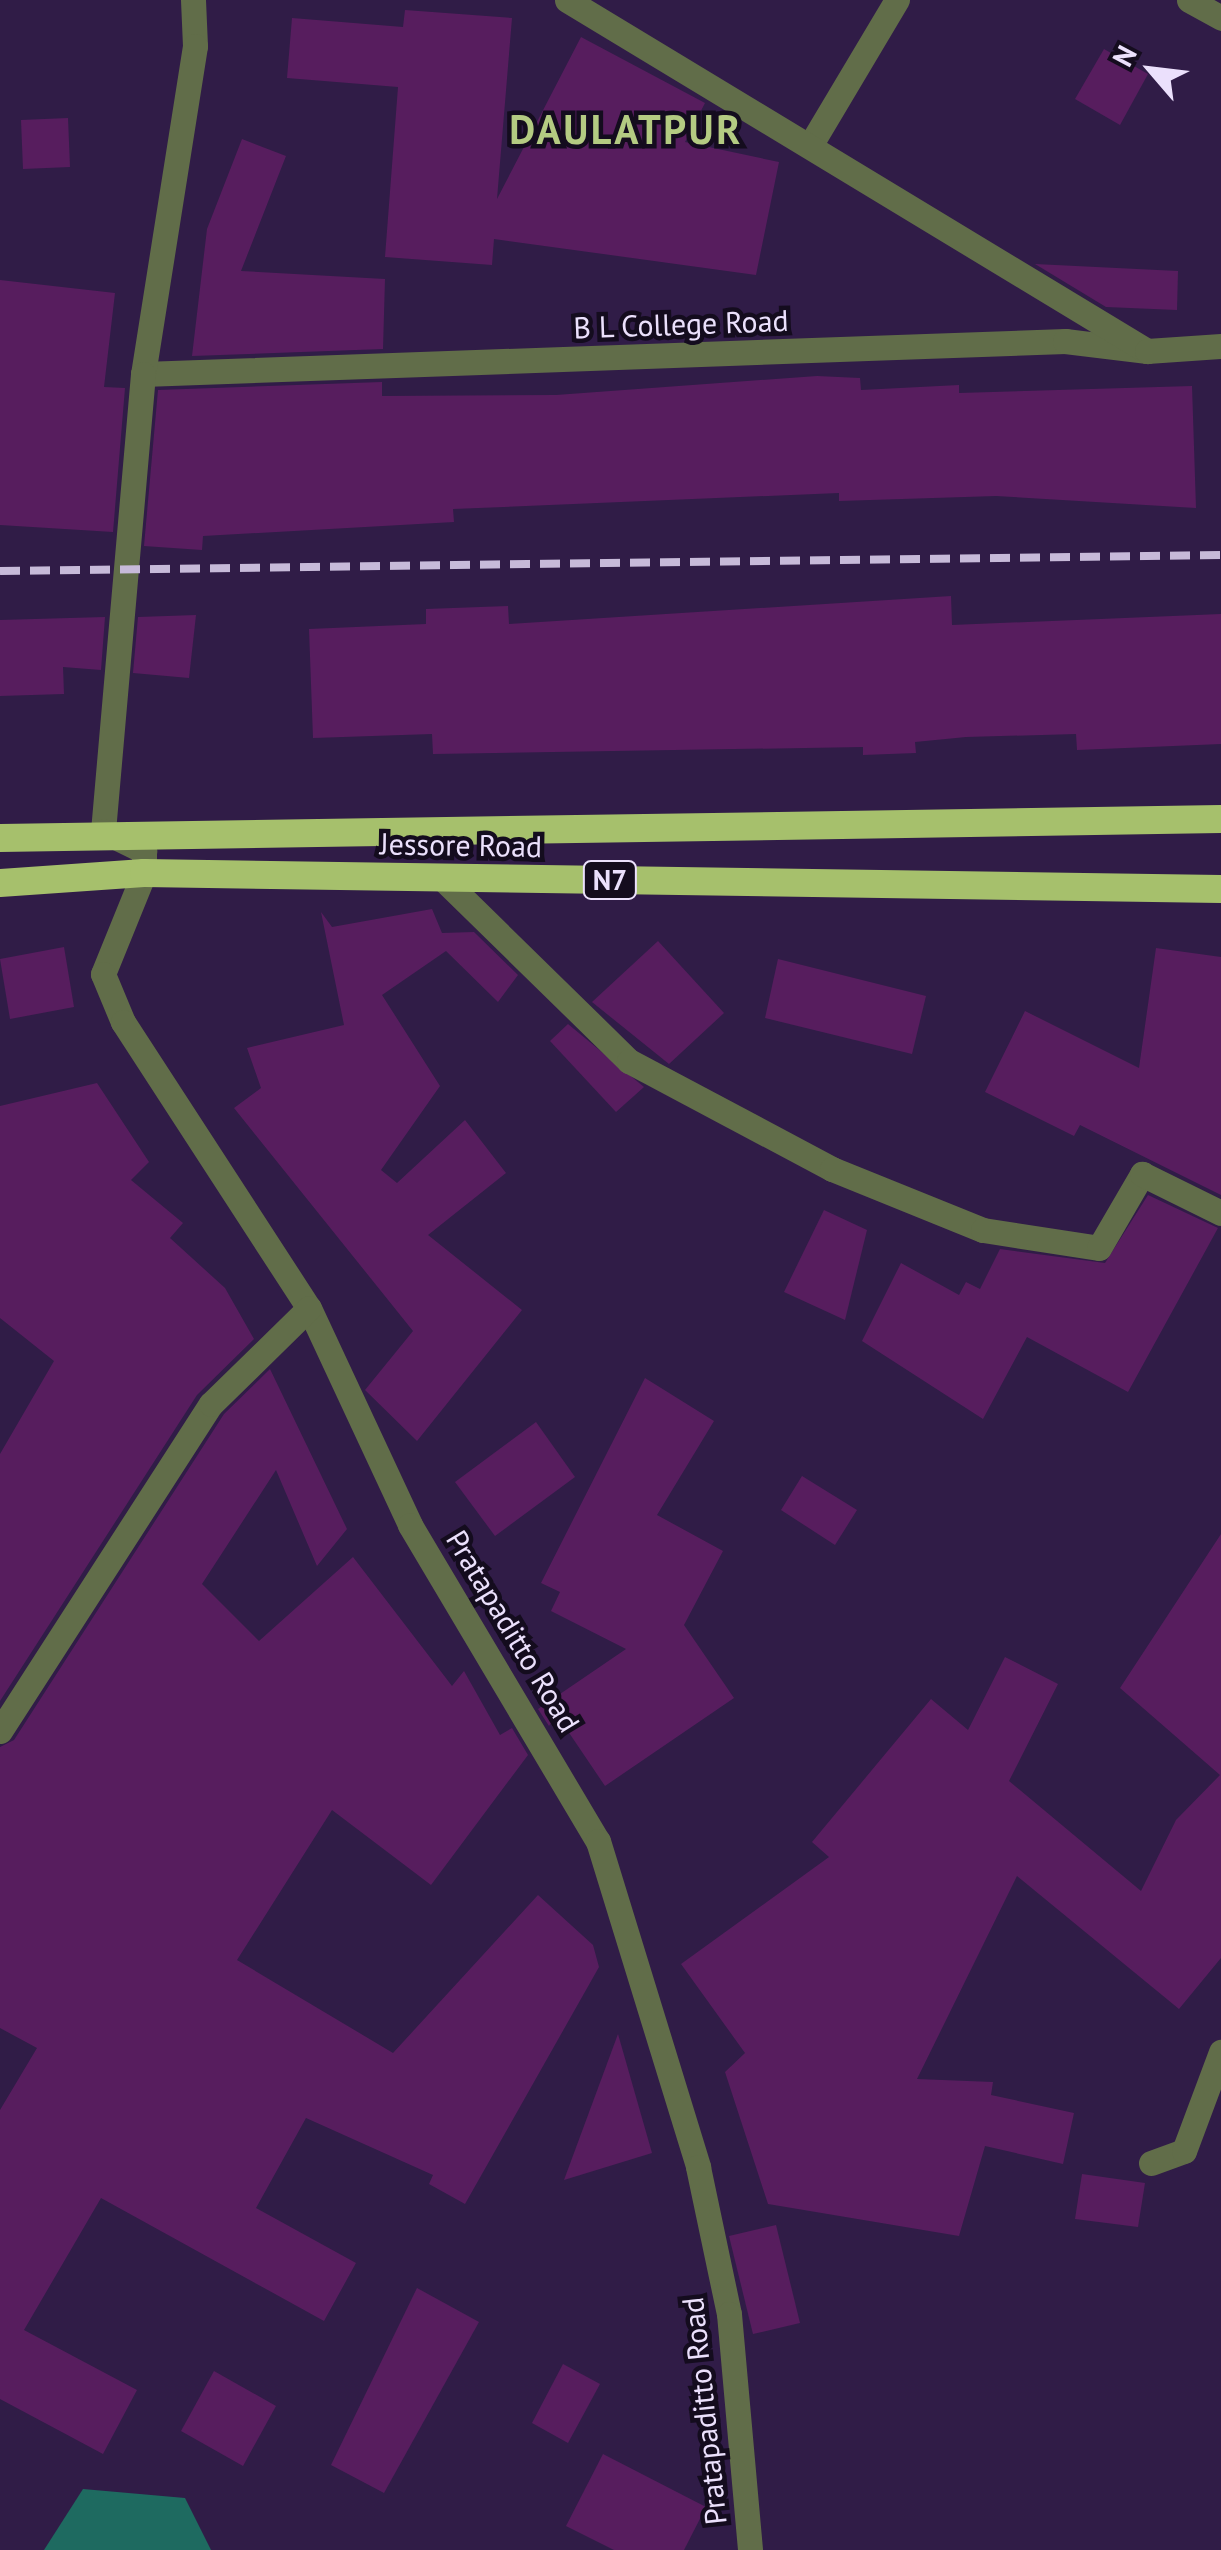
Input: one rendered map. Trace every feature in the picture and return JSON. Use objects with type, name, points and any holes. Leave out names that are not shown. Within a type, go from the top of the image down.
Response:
[{"type":"highway","name":"Jessore Road","points":[[0,838],[103,831],[1221,819]]},
{"type":"highway","name":"Jessore Road","points":[[0,884],[144,873],[1221,889]]},
{"type":"street","points":[[144,873],[144,851],[103,831],[142,374],[196,46],[193,0]]},
{"type":"street","points":[[567,0],[812,144],[1148,351]]},
{"type":"street","points":[[812,144],[897,0]]},
{"type":"street","points":[[1190,0],[1221,18]]},
{"type":"street","name":"B L College Road","points":[[142,374],[1065,340],[1148,351],[1221,346]]},
{"type":"street","name":"Pratapaditto Road","points":[[144,873],[104,974],[122,1022],[309,1308],[410,1525],[598,1840],[668,2047],[702,2185],[729,2314],[750,2550]]},
{"type":"street","points":[[442,878],[629,1062],[832,1169],[984,1230],[1099,1248],[1142,1174],[1221,1212]]},
{"type":"street","points":[[0,1731],[211,1404],[309,1308]]},
{"type":"street","points":[[1152,2163],[1184,2151],[1221,2052]]},
{"type":"shaded area","points":[[83,2489],[185,2498],[211,2550],[44,2550]]},
{"type":"building","points":[[405,10],[512,18],[497,199],[581,37],[705,103],[685,142],[779,162],[756,275],[494,239],[492,265],[385,257],[398,87],[287,78],[292,18],[403,27]]},
{"type":"building","points":[[1104,49],[1148,74],[1120,125],[1075,99]]},
{"type":"building","points":[[68,118],[70,167],[23,169],[21,120]]},
{"type":"building","points":[[242,139],[286,156],[241,271],[385,279],[383,349],[192,356],[207,229]]},
{"type":"building","points":[[1035,264],[1178,271],[1177,310],[1106,307]]},
{"type":"building","points":[[0,280],[115,293],[104,387],[125,388],[113,532],[0,525]]},
{"type":"building","points":[[817,376],[860,378],[861,390],[959,385],[959,393],[1192,386],[1196,508],[996,496],[839,501],[839,493],[453,509],[454,522],[203,536],[202,550],[144,546],[158,390],[382,382],[382,396],[556,395]]},
{"type":"building","points":[[951,596],[952,625],[1221,614],[1221,744],[1077,750],[1076,734],[915,742],[916,753],[863,755],[863,747],[433,754],[432,734],[313,738],[309,629],[426,624],[426,609],[508,606],[509,624]]},
{"type":"building","points":[[196,615],[189,678],[133,673],[138,617]]},
{"type":"building","points":[[105,617],[101,670],[63,667],[64,694],[0,696],[0,620]]},
{"type":"building","points":[[432,909],[442,933],[474,932],[518,975],[498,1002],[446,951],[382,995],[440,1086],[381,1170],[397,1183],[465,1120],[506,1173],[428,1235],[522,1310],[417,1441],[365,1390],[413,1331],[234,1108],[261,1088],[247,1048],[344,1025],[321,912],[332,927]]},
{"type":"building","points":[[658,941],[724,1013],[669,1064],[592,1002]]},
{"type":"building","points":[[64,947],[74,1007],[10,1019],[0,959]]},
{"type":"building","points":[[1156,948],[1221,957],[1221,1195],[1080,1125],[1074,1136],[985,1092],[1025,1011],[1139,1068]]},
{"type":"building","points":[[778,959],[926,996],[912,1054],[765,1018]]},
{"type":"building","points":[[568,1024],[644,1087],[616,1112],[550,1041]]},
{"type":"building","points":[[97,1083],[149,1162],[131,1180],[183,1223],[170,1238],[225,1288],[254,1339],[197,1395],[0,1701],[0,1454],[54,1361],[0,1318],[0,1106]]},
{"type":"building","points":[[1148,1195],[1218,1228],[1128,1392],[1027,1337],[983,1419],[862,1341],[901,1263],[959,1295],[966,1282],[980,1289],[1000,1249],[1105,1263]]},
{"type":"building","points":[[824,1210],[867,1230],[845,1320],[784,1292]]},
{"type":"building","points":[[270,1369],[347,1529],[317,1566],[276,1470],[202,1584],[259,1641],[353,1557],[452,1686],[464,1671],[500,1735],[512,1728],[528,1755],[431,1885],[332,1810],[237,1960],[393,2053],[538,1895],[593,1945],[599,1967],[465,2204],[429,2184],[433,2175],[306,2118],[256,2208],[356,2263],[324,2321],[101,2198],[24,2330],[137,2390],[103,2454],[0,2399],[0,2110],[37,2048],[0,2028],[0,1747],[14,1740],[224,1414]]},
{"type":"building","points":[[645,1378],[714,1421],[657,1515],[723,1551],[684,1625],[734,1698],[605,1786],[557,1715],[549,1726],[538,1709],[626,1649],[551,1611],[560,1592],[541,1583]]},
{"type":"building","points":[[536,1422],[575,1477],[495,1536],[455,1482]]},
{"type":"building","points":[[802,1476],[857,1510],[835,1545],[781,1510]]},
{"type":"building","points":[[1221,1534],[1221,1958],[1179,2009],[1017,1876],[917,2079],[993,2082],[991,2095],[1074,2113],[1063,2164],[985,2146],[959,2236],[768,2204],[725,2072],[745,2053],[681,1964],[829,1857],[812,1842],[931,1699],[968,1730],[1005,1657],[1058,1684],[1009,1781],[1141,1891],[1176,1820],[1220,1775],[1120,1688]]},
{"type":"building","points":[[618,2034],[652,2153],[564,2180]]},
{"type":"building","points":[[1082,2174],[1145,2183],[1138,2227],[1075,2219]]},
{"type":"building","points":[[776,2225],[800,2323],[753,2334],[729,2236]]},
{"type":"building","points":[[417,2288],[479,2322],[384,2493],[331,2465]]},
{"type":"building","points":[[563,2364],[600,2384],[568,2443],[532,2423]]},
{"type":"building","points":[[214,2371],[276,2406],[243,2466],[181,2431]]},
{"type":"building","points":[[603,2454],[706,2507],[684,2550],[614,2550],[566,2526]]},
{"type":"railway","points":[[0,571],[1221,555]]},
{"type":"district","name":"DAULATPUR","points":[[626,129]]}]
